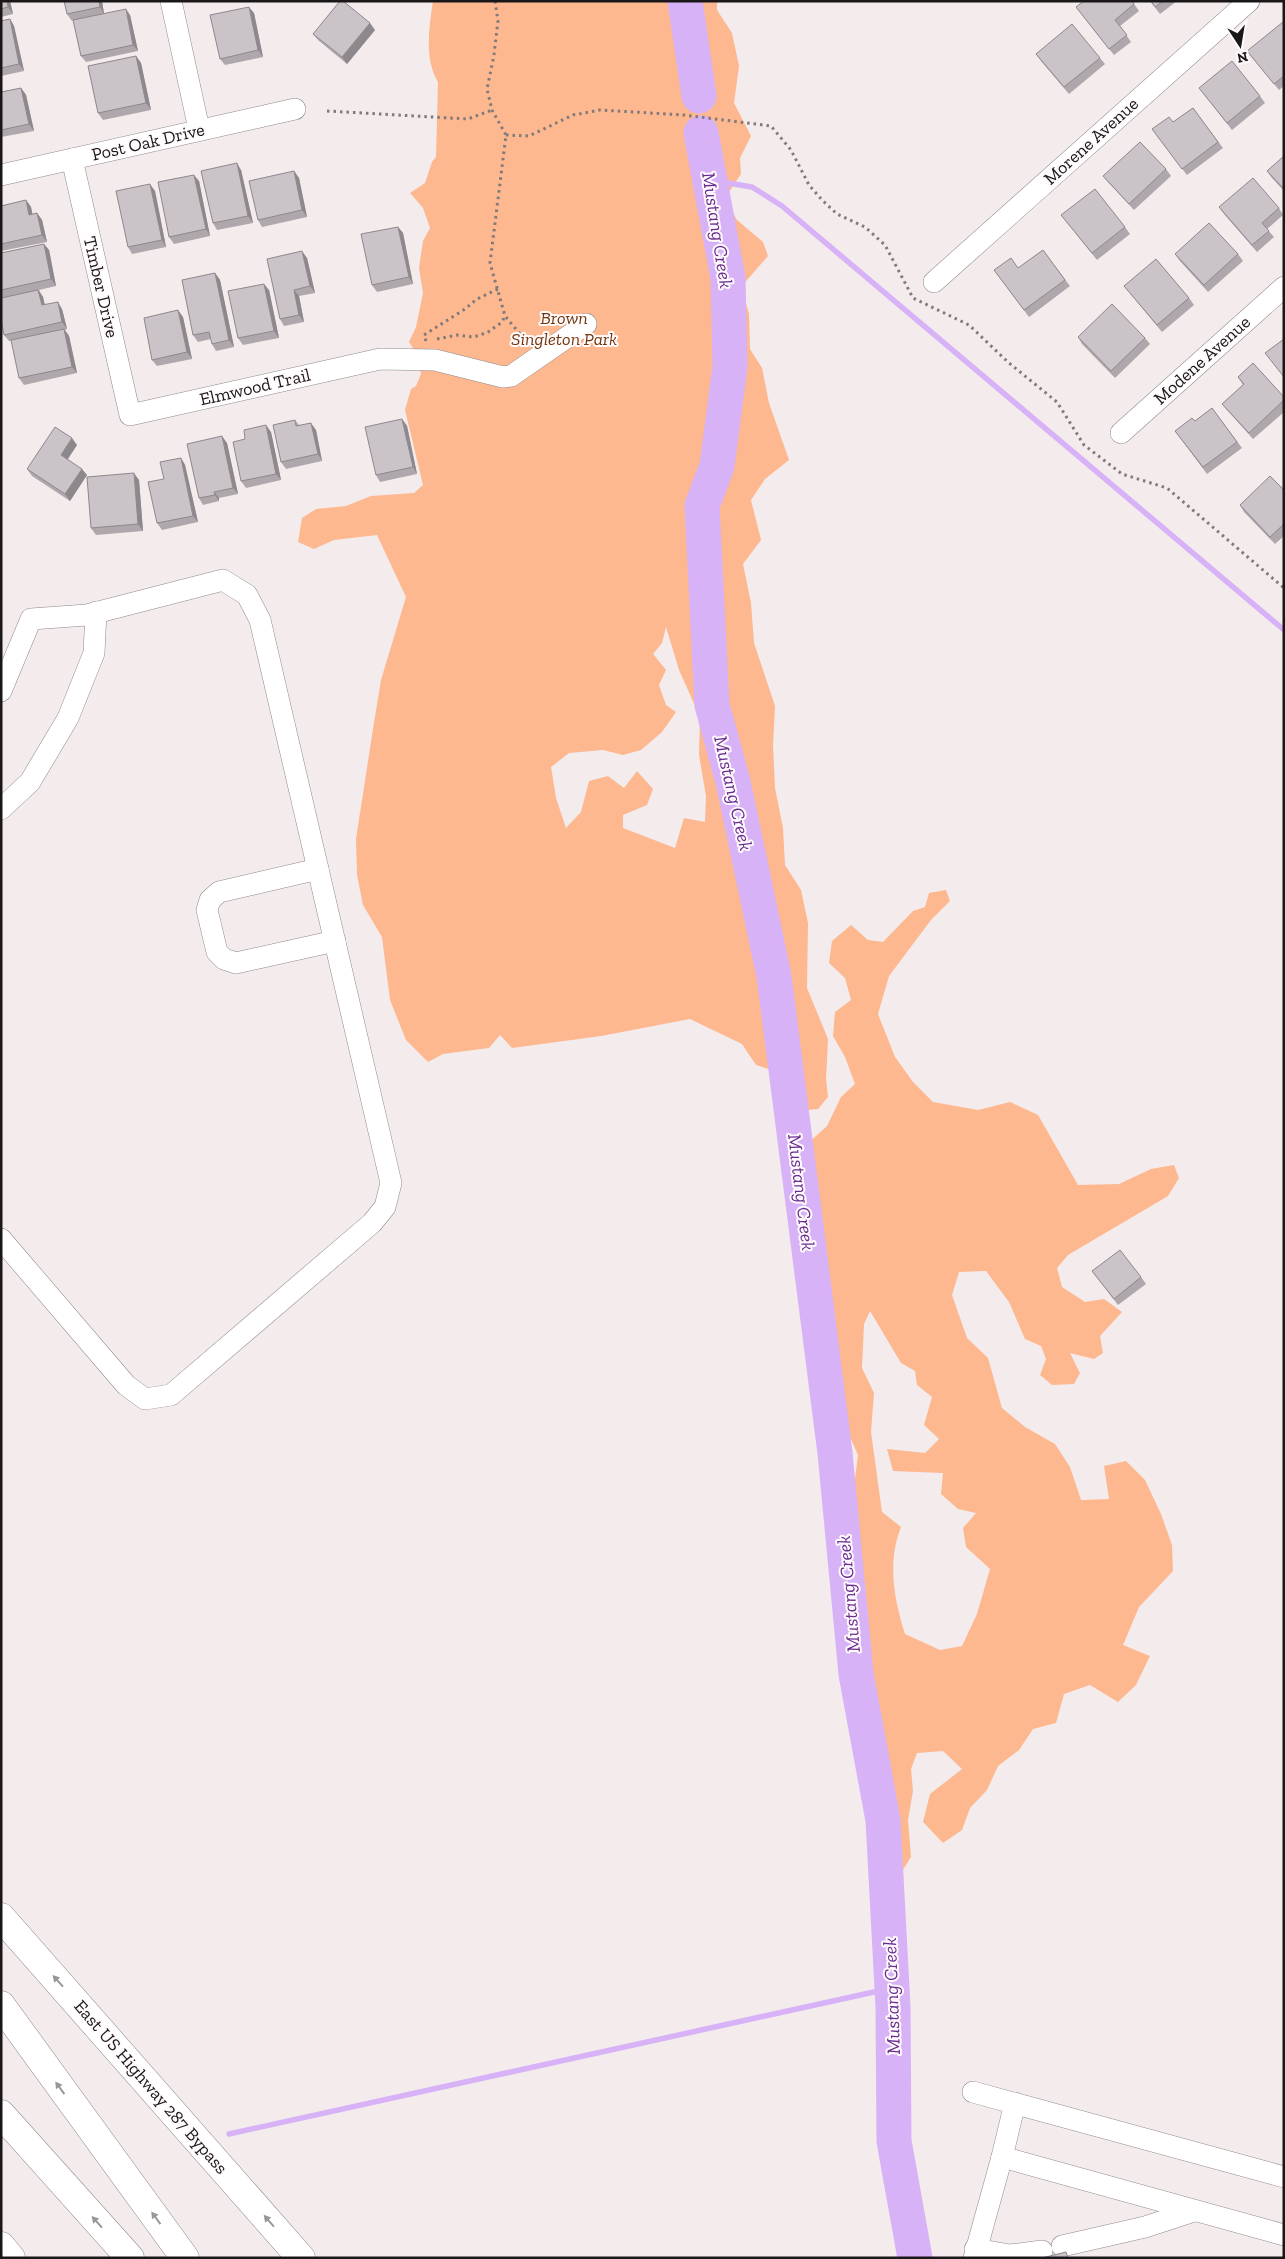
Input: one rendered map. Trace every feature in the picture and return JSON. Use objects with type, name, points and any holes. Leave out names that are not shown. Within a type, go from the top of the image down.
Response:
[{"type":"main road","name":"East US Highway 287 Bypass","points":[[1,1917],[301,2258]]},
{"type":"main road","points":[[1,2005],[185,2258]]},
{"type":"main road","points":[[1,2114],[130,2258]]},
{"type":"main road","points":[[1,2246],[11,2258]]},
{"type":"street","points":[[170,1],[199,129]]},
{"type":"street","name":"Morene Avenue","points":[[934,282],[1249,1]]},
{"type":"street","name":"Post Oak Drive","points":[[1,175],[199,129],[295,109]]},
{"type":"street","name":"Timber Drive","points":[[72,159],[130,415]]},
{"type":"street","name":"Modene Avenue","points":[[1121,433],[1284,287]]},
{"type":"street","name":"Elmwood Trail","points":[[130,415],[380,358],[435,360],[503,377],[511,376],[586,324]]},
{"type":"street","points":[[1,691],[31,620],[96,612],[223,580],[247,595],[260,620],[390,1183],[385,1207],[372,1223],[171,1394],[145,1399],[126,1385],[1,1238]]},
{"type":"street","points":[[1,809],[30,782],[68,718],[94,654],[96,612]]},
{"type":"street","points":[[318,869],[219,892],[210,900],[206,910],[217,952],[224,959],[236,963],[334,941]]},
{"type":"street","points":[[973,2092],[1284,2177]]},
{"type":"street","points":[[1015,2103],[1002,2158],[974,2254],[1010,2255],[1052,2248],[1145,2227],[1194,2211]]},
{"type":"street","points":[[1002,2158],[1284,2235]]},
{"type":"path","points":[[495,1],[498,20],[487,89],[492,110],[506,135],[490,250],[490,263],[505,316],[538,357]]},
{"type":"path","points":[[327,111],[468,119],[492,110]]},
{"type":"path","points":[[506,135],[529,136],[573,115],[600,110],[684,115],[770,126],[791,150],[809,185],[822,200],[837,214],[865,226],[885,245],[913,298],[969,325],[1009,363],[1057,402],[1084,445],[1122,474],[1167,488],[1284,588]]},
{"type":"path","points":[[498,289],[477,299],[466,310],[424,335],[426,341],[457,334],[474,338],[488,332],[502,322],[505,316]]},
{"type":"green space","name":"Brown Singleton Park","points":[[433,1],[717,1],[717,10],[732,33],[739,66],[734,103],[751,136],[740,158],[741,174],[725,198],[737,220],[763,242],[768,256],[741,287],[749,314],[750,349],[762,368],[769,403],[789,460],[765,479],[751,500],[761,540],[743,564],[751,603],[754,643],[775,706],[773,745],[775,788],[783,828],[785,865],[801,890],[808,923],[807,988],[828,1039],[826,1079],[828,1097],[818,1109],[806,1110],[795,1103],[791,1076],[756,1065],[742,1044],[690,1019],[601,1036],[512,1048],[500,1035],[489,1048],[443,1054],[428,1062],[406,1040],[390,1000],[382,937],[363,905],[357,875],[356,839],[381,680],[406,597],[377,535],[334,540],[314,549],[298,542],[302,518],[316,509],[346,506],[371,496],[414,493],[423,485],[405,410],[411,389],[416,386],[421,374],[417,354],[409,342],[416,327],[423,293],[419,268],[423,241],[430,228],[423,208],[410,193],[425,183],[432,162],[436,157],[438,82],[429,53],[429,32]],"holes":[[[666,627],[679,670],[700,717],[699,755],[706,796],[705,822],[684,818],[675,848],[623,828],[623,815],[647,805],[653,789],[637,771],[624,788],[608,776],[589,781],[581,812],[566,828],[556,798],[551,767],[569,753],[603,750],[623,755],[641,750],[662,732],[676,712],[666,705],[659,685],[666,670],[653,654],[662,643]]]},
{"type":"green space","points":[[946,890],[950,901],[931,920],[889,976],[878,1014],[895,1057],[913,1082],[933,1102],[978,1110],[1010,1102],[1038,1115],[1078,1185],[1119,1184],[1151,1169],[1174,1165],[1179,1178],[1168,1196],[1068,1255],[1057,1268],[1062,1287],[1085,1302],[1104,1299],[1122,1312],[1100,1336],[1103,1353],[1094,1359],[1070,1353],[1080,1373],[1074,1384],[1052,1385],[1040,1375],[1046,1359],[1041,1346],[1025,1339],[1009,1302],[986,1271],[959,1272],[952,1295],[967,1338],[988,1358],[1002,1408],[1025,1427],[1055,1444],[1070,1467],[1081,1500],[1109,1499],[1104,1466],[1126,1461],[1145,1480],[1161,1514],[1172,1545],[1173,1571],[1139,1607],[1123,1645],[1150,1656],[1136,1685],[1118,1702],[1090,1685],[1064,1694],[1056,1723],[1033,1729],[1019,1750],[998,1766],[987,1790],[970,1808],[962,1830],[943,1843],[923,1822],[930,1794],[962,1769],[943,1751],[917,1753],[911,1769],[913,1791],[908,1820],[911,1857],[901,1873],[892,1851],[895,1826],[887,1793],[887,1752],[877,1718],[865,1586],[849,1525],[858,1455],[814,1354],[799,1299],[821,1256],[805,1146],[827,1126],[841,1097],[855,1084],[845,1057],[833,1036],[835,1012],[851,1000],[845,978],[829,963],[832,941],[851,925],[868,940],[883,942],[913,911],[925,907],[929,893]],"holes":[[[870,1311],[901,1363],[915,1371],[917,1385],[932,1397],[924,1425],[939,1439],[925,1453],[887,1449],[893,1471],[943,1473],[941,1494],[958,1509],[976,1513],[963,1528],[966,1547],[990,1569],[977,1614],[962,1646],[940,1650],[905,1634],[895,1594],[894,1554],[901,1527],[882,1512],[871,1432],[874,1393],[862,1368],[864,1324]]]},
{"type":"building","points":[[1,1],[7,1],[8,7],[1,9]]},
{"type":"building","points":[[64,1],[99,1],[100,7],[67,14]]},
{"type":"building","points":[[340,1],[343,1],[370,23],[342,57],[313,34]]},
{"type":"building","points":[[1084,1],[1132,1],[1134,4],[1115,20],[1127,35],[1109,49],[1076,7]]},
{"type":"building","points":[[1151,1],[1163,1],[1155,7]]},
{"type":"building","points":[[249,7],[258,50],[220,59],[210,15]]},
{"type":"building","points":[[126,9],[133,45],[81,56],[73,20]]},
{"type":"building","points":[[10,19],[19,64],[1,68],[1,21]]},
{"type":"building","points":[[1283,22],[1284,76],[1274,84],[1247,51]]},
{"type":"building","points":[[1072,24],[1100,58],[1064,87],[1036,54]]},
{"type":"building","points":[[136,56],[146,103],[98,113],[88,66]]},
{"type":"building","points":[[1232,61],[1260,96],[1227,123],[1199,88]]},
{"type":"building","points":[[21,88],[29,124],[1,130],[1,92]]},
{"type":"building","points":[[1193,108],[1218,142],[1182,169],[1152,129],[1169,117],[1173,122]]},
{"type":"building","points":[[1140,142],[1166,169],[1129,204],[1103,176]]},
{"type":"building","points":[[1284,156],[1284,189],[1267,171]]},
{"type":"building","points":[[237,163],[248,216],[213,223],[201,171]]},
{"type":"building","points":[[294,171],[302,210],[258,220],[249,181]]},
{"type":"building","points":[[194,175],[206,229],[169,237],[158,182]]},
{"type":"building","points":[[1253,178],[1279,208],[1262,223],[1269,231],[1252,245],[1219,207]]},
{"type":"building","points":[[150,184],[162,240],[128,247],[116,191]]},
{"type":"building","points":[[1095,189],[1125,227],[1092,253],[1061,215]]},
{"type":"building","points":[[26,200],[29,215],[37,213],[42,235],[1,244],[1,206]]},
{"type":"building","points":[[1209,223],[1238,254],[1204,285],[1175,254]]},
{"type":"building","points":[[398,227],[409,277],[372,285],[361,234]]},
{"type":"building","points":[[44,244],[51,279],[1,290],[1,253]]},
{"type":"building","points":[[1043,250],[1065,280],[1024,310],[994,270],[1011,258],[1018,268]]},
{"type":"building","points":[[302,251],[310,286],[294,290],[299,315],[280,319],[267,259]]},
{"type":"building","points":[[1156,259],[1189,298],[1157,325],[1124,286]]},
{"type":"building","points":[[215,273],[229,340],[212,344],[209,332],[193,335],[182,280]]},
{"type":"building","points":[[264,284],[274,331],[238,338],[228,291]]},
{"type":"building","points":[[38,290],[42,305],[58,302],[62,322],[4,335],[1,320],[1,298]]},
{"type":"building","points":[[1112,304],[1145,338],[1111,371],[1078,337]]},
{"type":"building","points":[[178,310],[187,352],[152,360],[144,318]]},
{"type":"building","points":[[64,329],[72,367],[19,378],[11,340]]},
{"type":"building","points":[[1284,339],[1284,377],[1265,353]]},
{"type":"building","points":[[1253,363],[1284,397],[1284,400],[1249,433],[1222,404],[1244,384],[1238,377]]},
{"type":"building","points":[[1212,408],[1237,442],[1203,467],[1175,431],[1192,418],[1195,421]]},
{"type":"building","points":[[402,419],[413,467],[376,475],[365,427]]},
{"type":"building","points":[[295,420],[296,426],[311,423],[318,454],[281,462],[273,425]]},
{"type":"building","points":[[266,425],[276,474],[241,481],[233,442],[245,439],[244,430]]},
{"type":"building","points":[[55,427],[72,438],[61,455],[82,469],[65,494],[27,469]]},
{"type":"building","points":[[222,436],[233,488],[214,492],[215,495],[199,498],[187,444]]},
{"type":"building","points":[[181,458],[193,516],[157,523],[148,482],[164,479],[160,462]]},
{"type":"building","points":[[134,473],[138,524],[91,528],[87,477]]},
{"type":"building","points":[[1270,476],[1284,490],[1284,524],[1270,537],[1240,505]]},
{"type":"building","points":[[1120,1250],[1141,1277],[1114,1299],[1092,1271]]},
{"type":"building","points":[[1066,2252],[1068,2258],[1042,2258]]},
{"type":"waterway","name":"Mustang Creek","points":[[685,1],[699,96]]},
{"type":"waterway","name":"Mustang Creek","points":[[701,133],[728,278],[730,366],[717,466],[702,506],[712,705],[733,782],[774,976],[835,1453],[856,1674],[883,1820],[893,2007],[894,2141],[915,2258]]},
{"type":"waterway","points":[[710,180],[752,187],[782,206],[1284,630]]},
{"type":"waterway","points":[[229,2134],[892,1988]]}]
